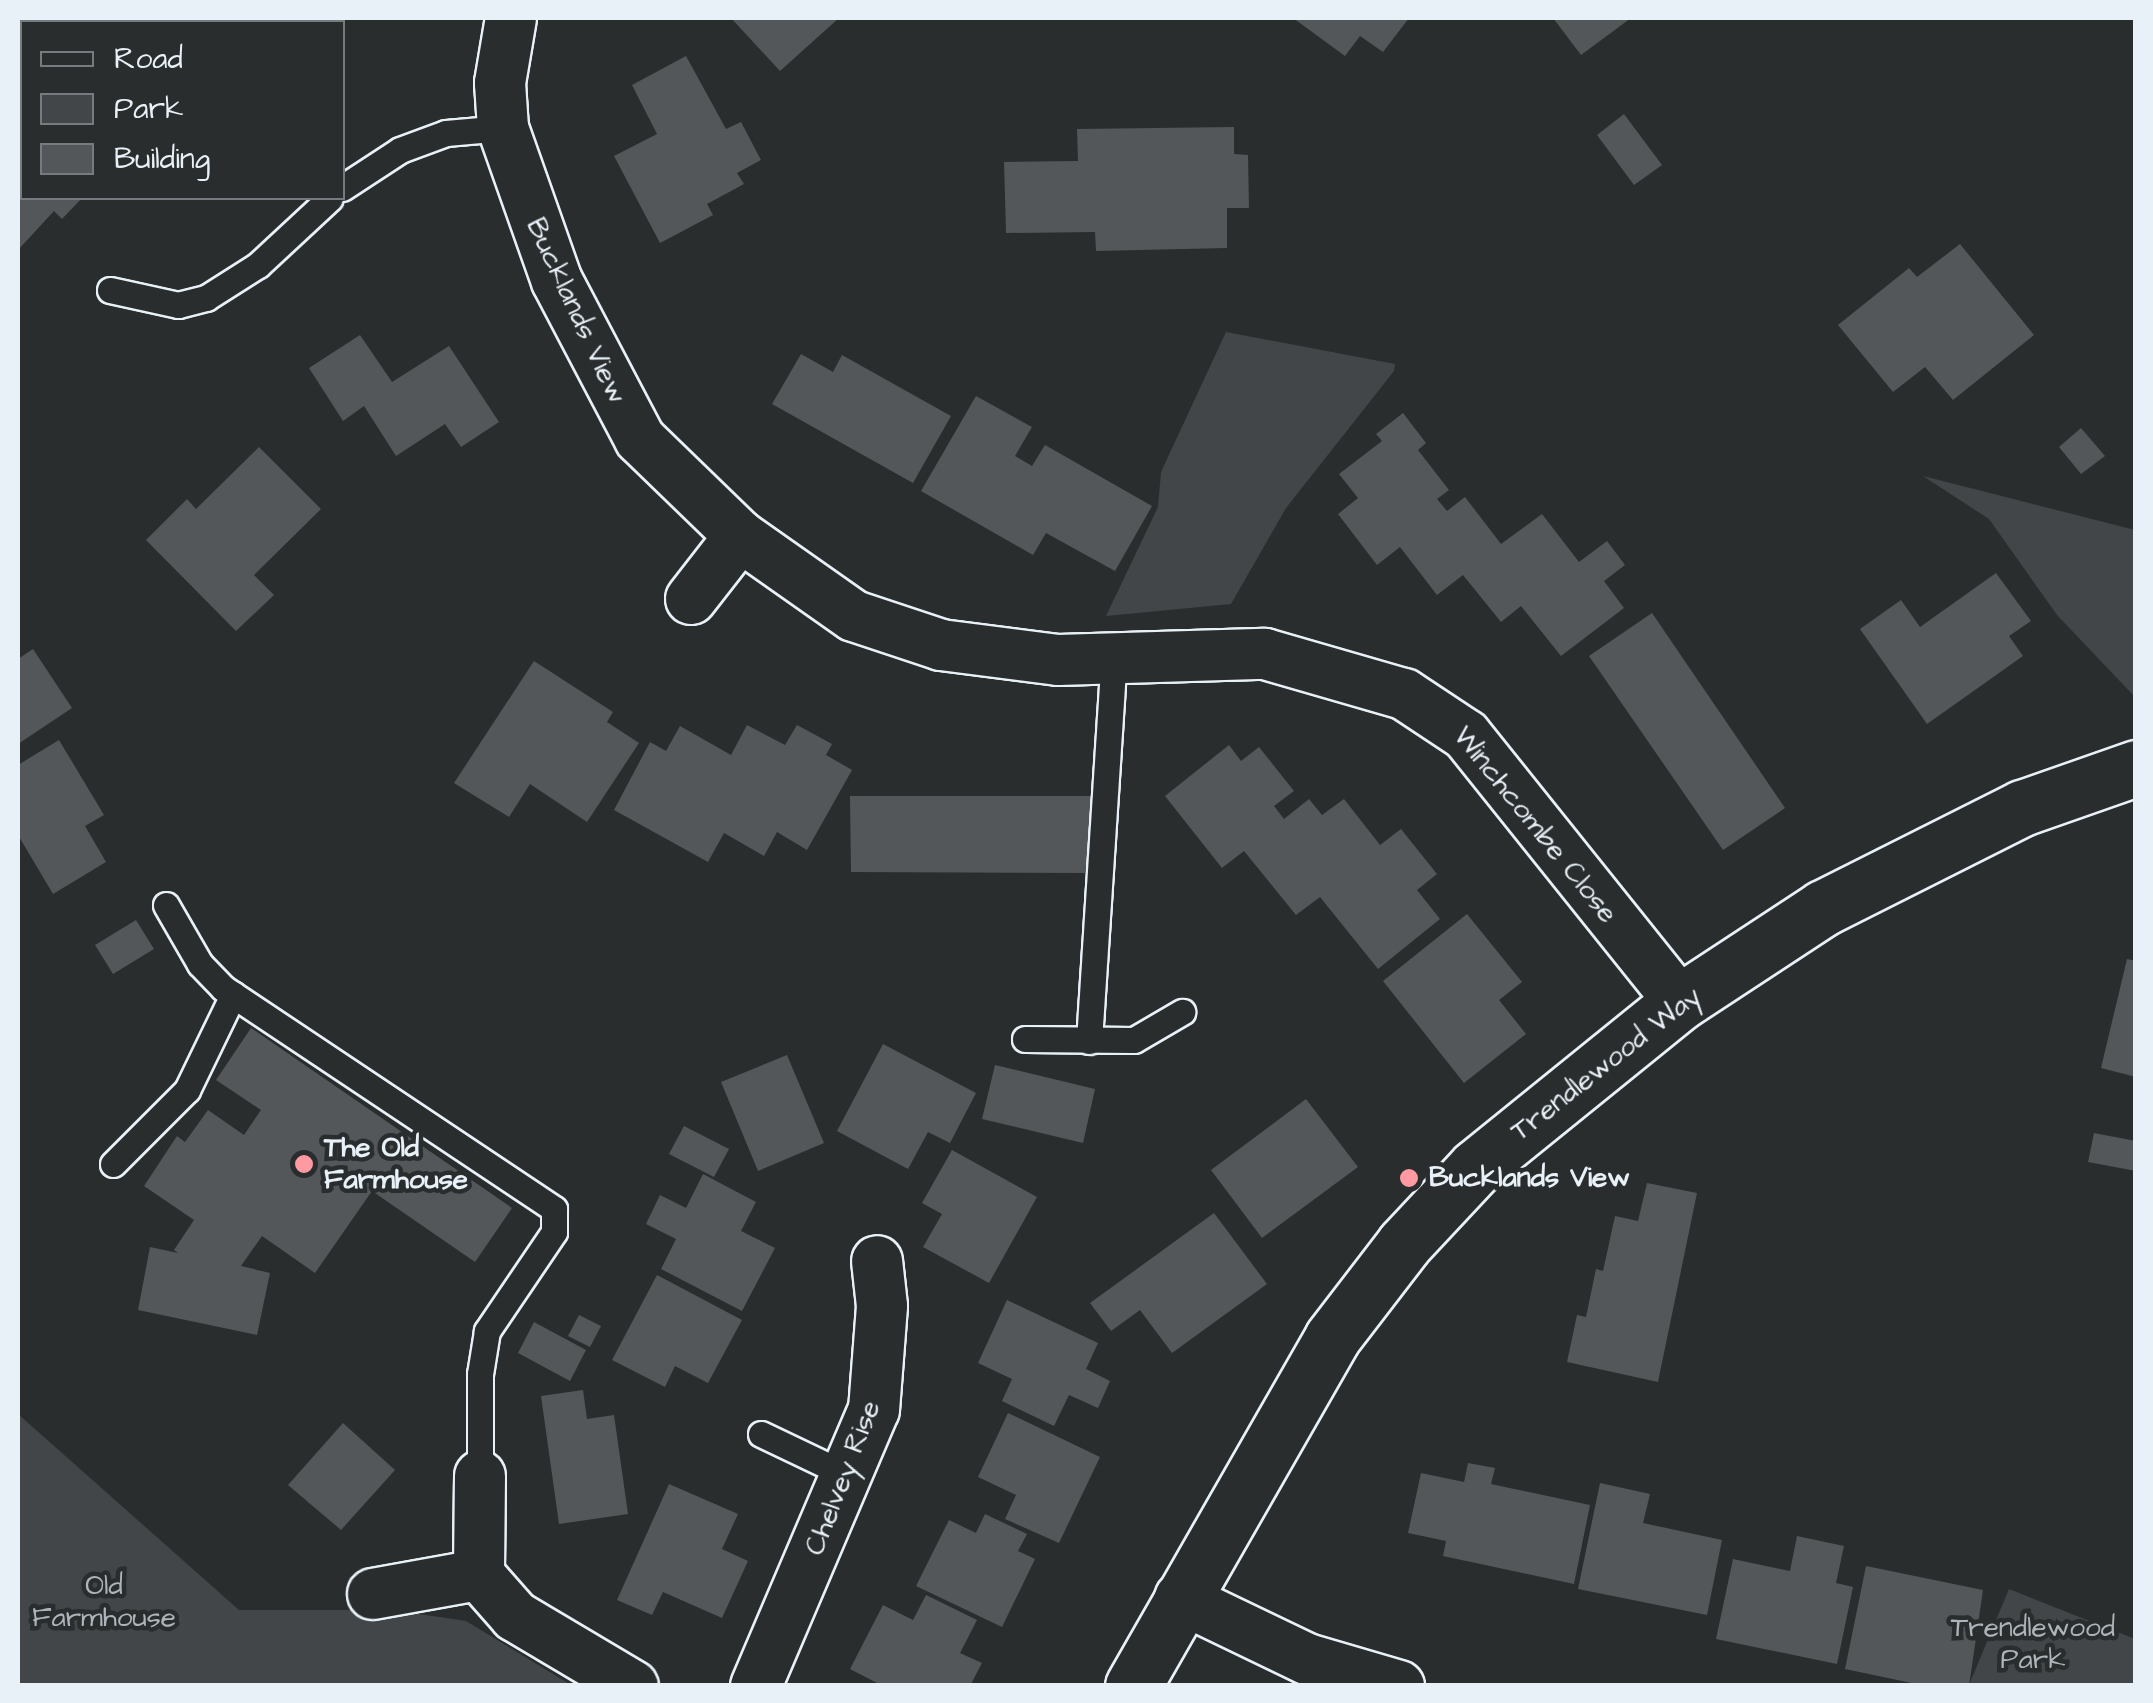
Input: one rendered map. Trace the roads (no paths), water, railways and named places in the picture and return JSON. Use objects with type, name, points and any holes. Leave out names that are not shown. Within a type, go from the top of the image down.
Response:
[{"type":"street","name":"Bucklands View","points":[[511,18],[500,82],[503,128],[557,281],[626,417],[671,474]]},
{"type":"street","name":"Winchcombe Close","points":[[671,474],[740,536],[824,598],[876,626],[986,654],[1114,657],[1265,654],[1373,682],[1434,710],[1466,735],[1680,1002]]},
{"type":"street","points":[[691,599],[740,536]]},
{"type":"street","name":"Trendlewood Way","points":[[1133,1686],[1332,1338],[1404,1244],[1476,1167],[1680,1002],[1823,908],[2022,808],[2136,768]]},
{"type":"street","name":"Chelvey Rise","points":[[756,1686],[849,1476],[877,1394],[882,1306],[877,1260]]},
{"type":"street","points":[[480,1476],[478,1575],[515,1616],[633,1686]]},
{"type":"street","points":[[373,1594],[478,1575]]},
{"type":"street","points":[[1180,1598],[1306,1659],[1399,1686]]},
{"type":"lane","points":[[345,186],[400,150],[446,133],[503,128]]},
{"type":"lane","points":[[110,290],[178,305],[206,298],[258,265],[328,200]]},
{"type":"lane","points":[[1088,1040],[1114,657]]},
{"type":"lane","points":[[166,906],[206,973],[233,995],[554,1209],[554,1232],[487,1331],[480,1374],[480,1476]]},
{"type":"lane","points":[[113,1164],[191,1084],[196,1060],[233,995]]},
{"type":"lane","points":[[1025,1039],[1134,1040],[1182,1012]]},
{"type":"lane","points":[[761,1434],[849,1476]]},
{"type":"place","name":"The Old Farmhouse","points":[[304,1164]]},
{"type":"place","name":"Bucklands View","points":[[1409,1178]]},
{"type":"park label","name":"Old Farmhouse","points":[[104,1602]]},
{"type":"park label","name":"Trendlewood Park","points":[[2033,1644]]}]
